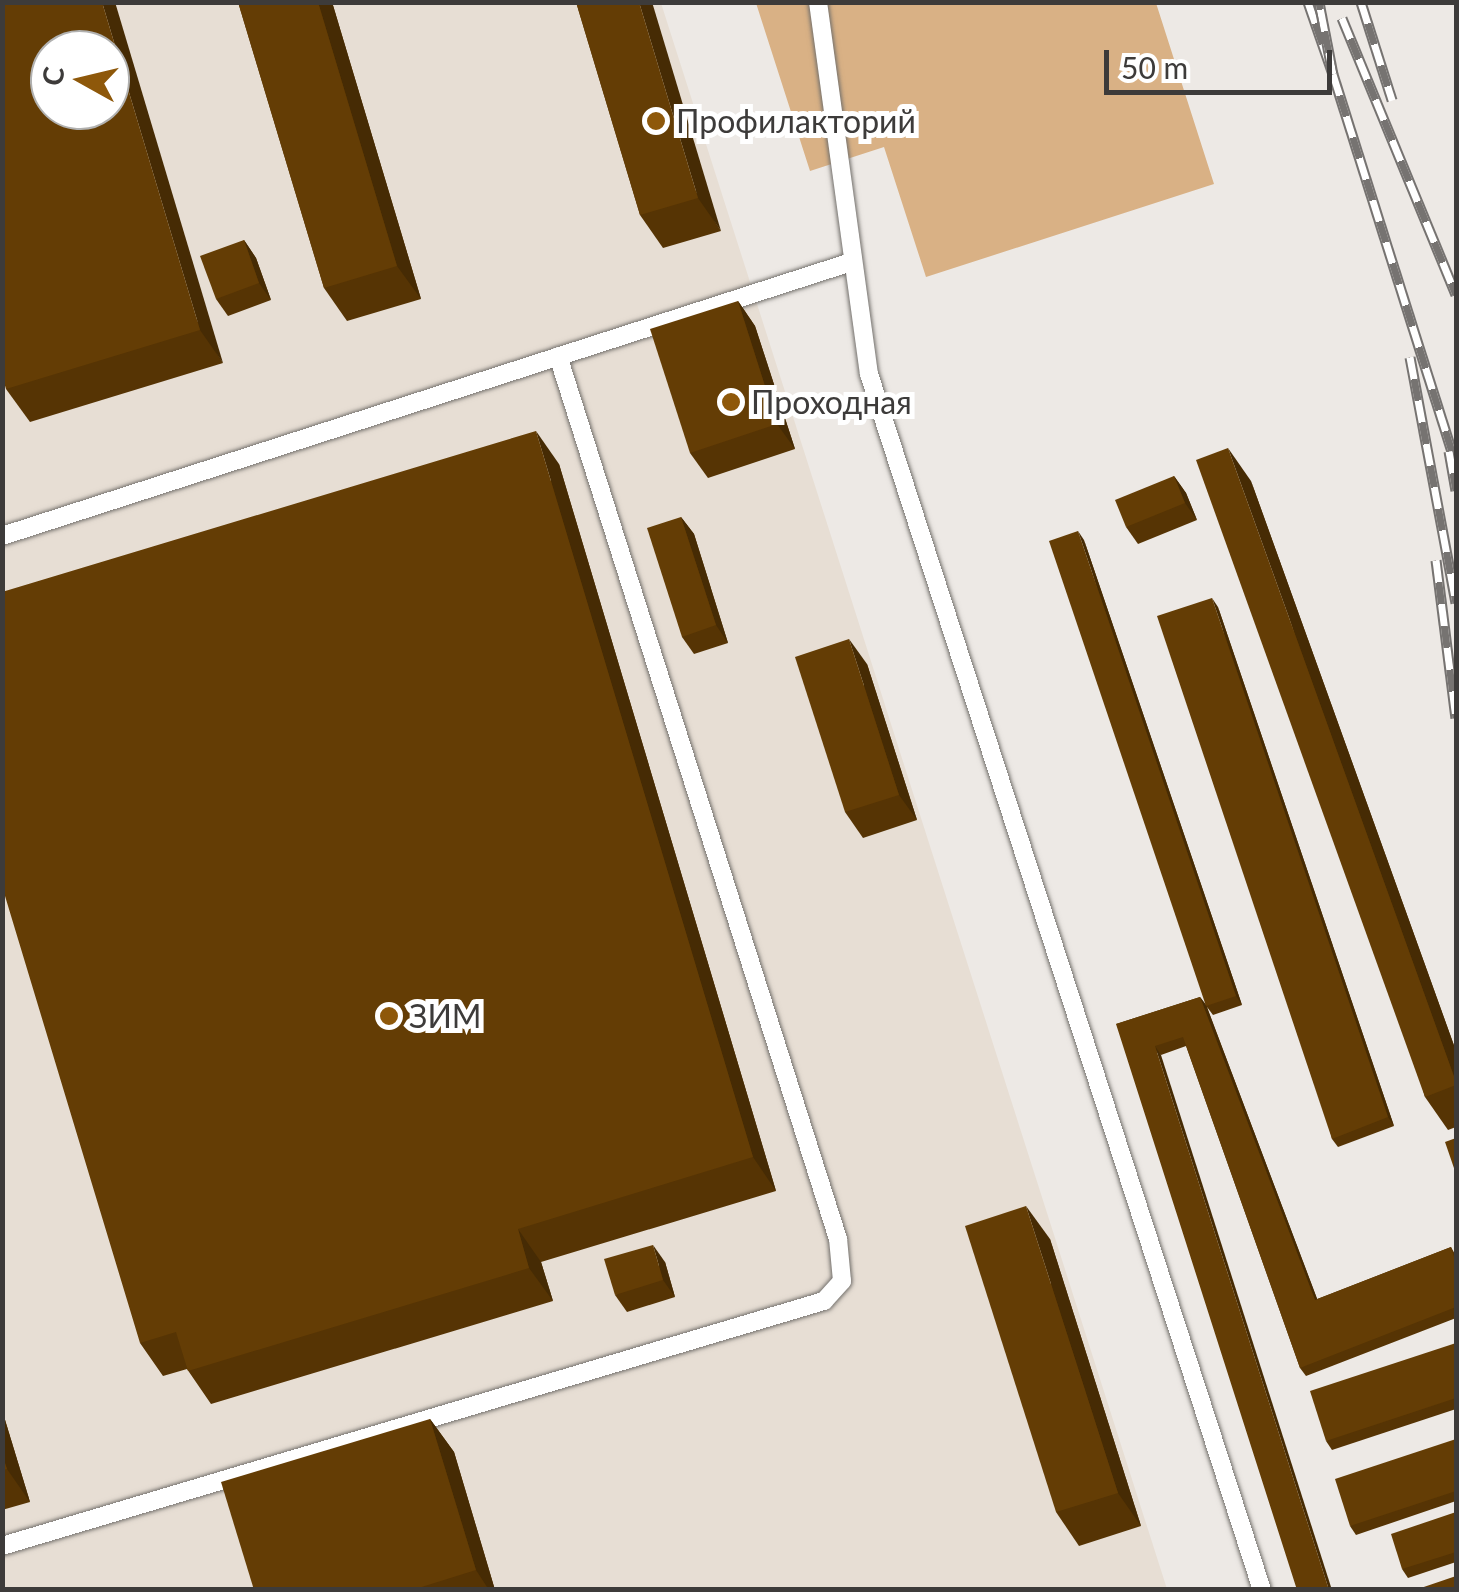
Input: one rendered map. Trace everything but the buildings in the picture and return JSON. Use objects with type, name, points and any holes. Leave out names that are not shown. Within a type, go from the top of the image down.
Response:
[{"type":"lane","points":[[818,2],[831,50],[848,262],[869,374],[1262,1590]]},
{"type":"lane","points":[[2,536],[848,262]]},
{"type":"lane","points":[[2,1546],[824,1301],[842,1281],[838,1240],[558,356]]},
{"type":"shaded area","points":[[3,3],[661,3],[1167,1589],[3,1590]]},
{"type":"shaded area","points":[[756,3],[1156,3],[1214,184],[926,277],[884,147],[810,171]]},
{"type":"railway","points":[[1308,2],[1333,74],[1319,2]]},
{"type":"railway","points":[[1361,2],[1392,100]]},
{"type":"railway","points":[[1342,18],[1456,294]]},
{"type":"railway","points":[[1333,74],[1456,465]]},
{"type":"railway","points":[[1410,357],[1456,603]]},
{"type":"railway","points":[[1449,451],[1456,490]]},
{"type":"railway","points":[[1436,560],[1456,718]]},
{"type":"place","name":"Профилакторий","points":[[656,121]]},
{"type":"place","name":"Проходная","points":[[731,402]]},
{"type":"place","name":"ЗИМ","points":[[389,1016]]}]
